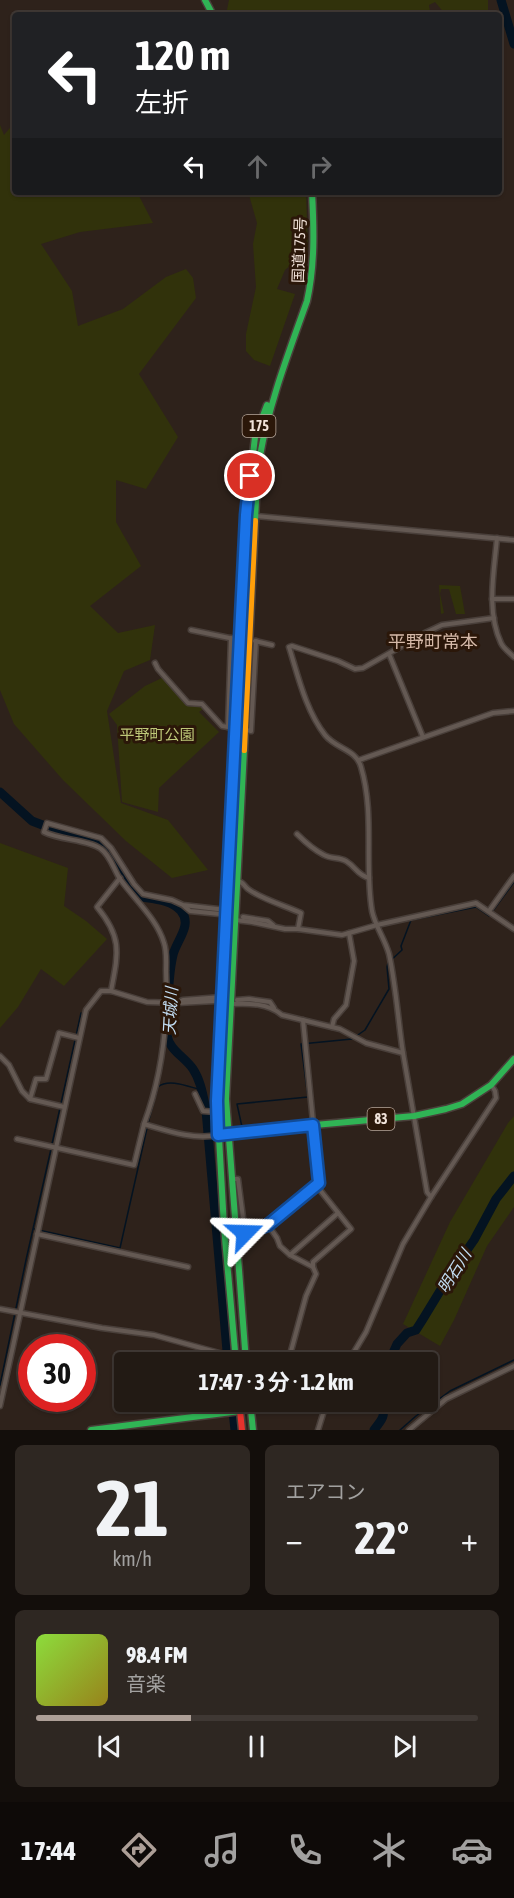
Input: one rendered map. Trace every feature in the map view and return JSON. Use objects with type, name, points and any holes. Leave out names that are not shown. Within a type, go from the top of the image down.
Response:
[{"type":"main road","name":"国道175号","points":[[234,1352],[217,1112],[231,728],[240,640],[246,515],[255,437],[292,342],[312,282],[314,243],[312,195]]},
{"type":"main road","name":"国道175号","points":[[245,1352],[226,1099],[230,1005],[259,457],[269,413],[292,342]]},
{"type":"main road","name":"83","points":[[218,1135],[414,1116],[446,1109],[462,1104],[491,1085],[514,1059]]},
{"type":"main road","points":[[91,1430],[232,1412]]},
{"type":"main road","points":[[240,1412],[242,1430]]},
{"type":"main road","points":[[251,1412],[253,1430]]},
{"type":"street","points":[[246,515],[514,540]]},
{"type":"street","points":[[497,538],[492,599],[494,618],[501,645],[514,657]]},
{"type":"street","points":[[492,599],[514,599]]},
{"type":"street","points":[[431,1197],[427,1192],[388,952],[372,914],[369,878],[369,813],[359,760],[353,753],[338,747],[325,736],[312,713],[289,647],[338,661],[355,669],[363,668],[442,625],[494,618]]},
{"type":"street","points":[[191,630],[240,640]]},
{"type":"street","points":[[155,663],[188,703],[202,704],[222,726],[231,728],[231,638]]},
{"type":"street","points":[[248,641],[272,645]]},
{"type":"street","points":[[244,730],[251,731],[256,641]]},
{"type":"street","points":[[389,654],[423,737]]},
{"type":"street","points":[[359,760],[493,713],[514,711]]},
{"type":"street","points":[[17,1139],[134,1165],[144,1124],[152,1103],[164,1046],[164,944],[150,916],[120,878],[103,850],[96,845],[53,837],[44,832],[47,824],[101,838],[111,848],[143,894],[172,900],[183,905],[223,912]]},
{"type":"street","points":[[297,834],[326,857],[336,857],[347,861],[361,876],[369,878]]},
{"type":"street","points":[[489,911],[514,876]]},
{"type":"street","points":[[111,991],[118,956],[117,941],[109,921],[97,907],[120,878]]},
{"type":"street","points":[[237,881],[242,882],[248,889],[267,900],[275,901],[301,913],[298,929]]},
{"type":"street","points":[[128,889],[134,884]]},
{"type":"street","points":[[234,920],[285,929],[342,935],[476,903],[514,929]]},
{"type":"street","points":[[243,917],[268,921],[275,927]]},
{"type":"street","points":[[332,1027],[334,1019],[346,1005],[354,962],[350,933]]},
{"type":"street","points":[[0,1406],[86,1010],[101,991],[111,991],[147,1002],[215,1001]]},
{"type":"street","points":[[177,1003],[183,1000],[222,997]]},
{"type":"street","points":[[237,999],[270,1002],[282,1015],[340,1029],[366,1043],[403,1053]]},
{"type":"street","points":[[230,1005],[248,1003],[274,1008]]},
{"type":"street","points":[[232,1179],[238,1179],[245,1233],[268,1225],[319,1183],[303,1020]]},
{"type":"street","points":[[30,1099],[36,1079],[46,1079],[58,1033],[79,1038]]},
{"type":"street","points":[[0,1056],[9,1065],[22,1092],[30,1099],[64,1107]]},
{"type":"street","points":[[354,1352],[366,1332],[403,1244],[496,1098],[491,1085]]},
{"type":"street","points":[[195,1094],[203,1111],[217,1112]]},
{"type":"street","points":[[144,1124],[189,1136],[218,1135]]},
{"type":"street","points":[[291,1352],[306,1296],[316,1274],[313,1262],[351,1229],[316,1185]]},
{"type":"street","points":[[290,1255],[338,1213]]},
{"type":"street","points":[[268,1225],[280,1246],[290,1255],[313,1267]]},
{"type":"street","points":[[37,1234],[188,1267]]},
{"type":"street","points":[[0,1309],[154,1335],[211,1352]]},
{"type":"street","points":[[409,1430],[446,1399],[514,1366]]},
{"type":"street","points":[[318,1430],[324,1412]]},
{"type":"green space","points":[[229,0],[488,0],[488,12],[443,12],[435,2],[429,5],[430,12],[227,12]]},
{"type":"green space","points":[[0,125],[4,135],[12,126],[12,195],[139,195],[153,223],[80,232],[41,244],[72,291],[78,326],[123,309],[166,277],[186,269],[193,278],[196,298],[139,374],[178,437],[146,489],[116,480],[116,522],[141,566],[90,606],[118,633],[155,625],[150,660],[124,671],[107,711],[121,803],[168,820],[208,870],[172,878],[126,841],[63,780],[14,724],[0,690]]},
{"type":"green space","points":[[249,195],[306,195],[308,250],[285,270],[277,289],[295,294],[270,366],[254,360],[246,351],[246,334],[256,287],[253,244],[257,223]]},
{"type":"green space","points":[[439,585],[460,586],[465,614],[456,614],[449,589],[441,589],[444,613],[441,614]]},
{"type":"green space","name":"平野町公園","points":[[162,678],[166,679],[187,705],[200,706],[203,709],[199,712],[219,732],[159,788],[158,812],[122,802],[117,725],[109,714],[145,686]]},
{"type":"green space","points":[[0,843],[68,868],[64,906],[107,939],[64,986],[41,969],[18,1007],[0,1028]]},
{"type":"green space","points":[[514,1116],[514,1207],[487,1246],[440,1346],[403,1324],[450,1222]]},
{"type":"waterway","points":[[501,0],[514,44]]},
{"type":"waterway","name":"天城川","points":[[0,792],[32,821],[66,834],[99,841],[122,874],[142,897],[173,904],[184,916],[185,927],[171,965],[167,1035],[171,1045],[196,1074],[206,1110],[227,1352]]},
{"type":"waterway","points":[[242,1127],[237,1104],[308,1097],[301,1044],[352,1039],[365,1030],[389,989],[388,963],[402,950],[401,946],[411,920],[476,907],[489,916],[514,882]]},
{"type":"waterway","points":[[52,1144],[81,1013]]},
{"type":"waterway","points":[[148,1123],[158,1087],[173,1083],[202,1090]]},
{"type":"waterway","points":[[34,1229],[120,1248],[147,1128]]},
{"type":"waterway","points":[[0,1385],[51,1149]]},
{"type":"waterway","name":"明石川","points":[[393,1352],[407,1333],[416,1330],[474,1240],[496,1199],[514,1176]]},
{"type":"waterway","points":[[400,1430],[450,1391],[514,1360]]},
{"type":"waterway","name":"天城川","points":[[233,1412],[235,1430]]},
{"type":"waterway","name":"明石川","points":[[374,1430],[380,1423],[383,1412]]},
{"type":"traffic: fast","points":[[205,0],[211,12]]},
{"type":"traffic: fast","points":[[255,521],[258,472],[264,436],[274,397],[310,287],[313,247],[312,195]]},
{"type":"traffic: fast","points":[[244,562],[246,515],[255,437],[267,405]]},
{"type":"traffic: fast","points":[[244,750],[226,1099],[245,1352]]},
{"type":"traffic: fast","points":[[231,828],[217,1101],[224,1227],[235,1352]]},
{"type":"traffic: fast","points":[[225,1133],[414,1116],[446,1109],[462,1104],[491,1085],[514,1059]]},
{"type":"traffic: fast","points":[[91,1430],[232,1412]]},
{"type":"traffic: fast","points":[[251,1412],[253,1430]]},
{"type":"traffic: slow","points":[[244,750],[255,521]]},
{"type":"traffic: jam","points":[[231,828],[244,562]]},
{"type":"traffic: jam","points":[[240,1412],[242,1430]]},
{"type":"district","name":"平野町常本","points":[[433,641]]},
{"type":"route","points":[[245,1233],[268,1225],[319,1183],[313,1125],[218,1135],[217,1101],[235,728],[250,476]]}]
